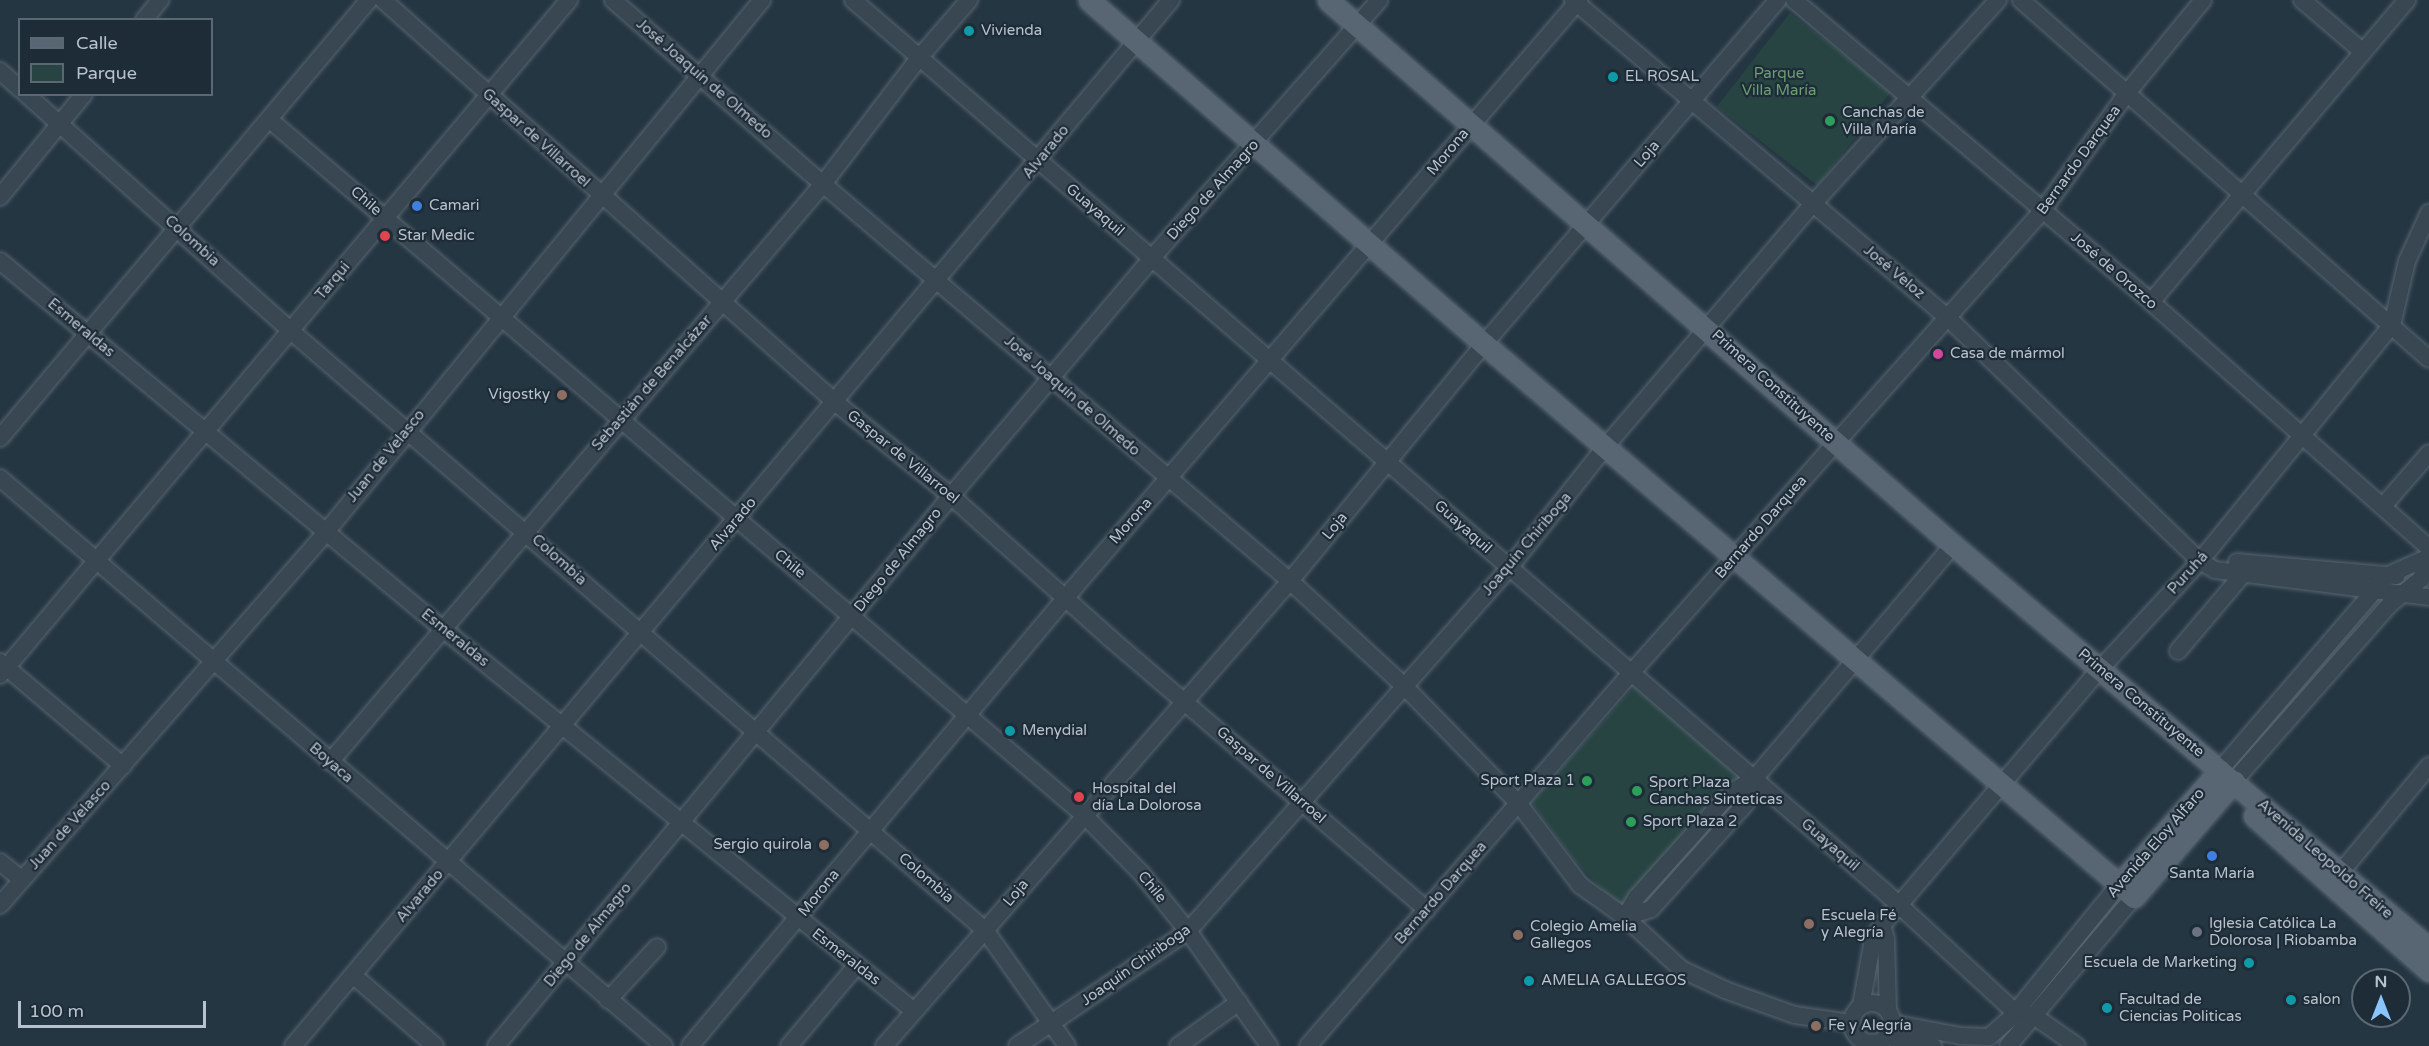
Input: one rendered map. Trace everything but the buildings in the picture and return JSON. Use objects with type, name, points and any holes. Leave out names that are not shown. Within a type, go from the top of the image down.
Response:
[{"type":"main road","points":[[1089,0],[1484,344],[1736,556],[1855,663],[2126,891]]},
{"type":"main road","name":"Primera Constituyente","points":[[1328,0],[1471,126],[1708,328],[1953,545],[2101,668],[2223,781]]},
{"type":"main road","name":"Avenida Leopoldo Freire","points":[[2223,781],[2342,872],[2429,948]]},
{"type":"main road","name":"Avenida Leopoldo Freire","points":[[2223,781],[2429,971]]},
{"type":"main road","name":"Avenida Eloy Alfaro","points":[[2126,891],[2223,781]]},
{"type":"street","points":[[0,438],[369,0]]},
{"type":"street","name":"Gaspar de Villarroel","points":[[383,0],[835,402],[951,496],[1065,598],[1427,910]]},
{"type":"street","name":"Tarqui","points":[[2,668],[97,562],[569,0]]},
{"type":"street","name":"José Joaquín de Olmedo","points":[[614,0],[823,184],[1054,377],[1167,479],[1290,581],[1404,686],[1519,804],[1580,885],[1624,916],[1682,969],[1725,990],[1856,1036],[1869,1043],[1886,1032]]},
{"type":"street","name":"Juan de Velasco","points":[[0,905],[326,532],[407,428],[762,0]]},
{"type":"street","name":"Guayaquil","points":[[853,0],[1899,904],[2014,1011],[2034,1016],[2077,1046]]},
{"type":"street","name":"Sebastián de Benalcázar","points":[[330,762],[823,184],[919,58],[969,0]]},
{"type":"street","name":"Alvarado","points":[[293,1046],[1171,0]]},
{"type":"street","name":"Diego de Almagro","points":[[496,1046],[566,965],[679,821],[1151,259],[1379,0]]},
{"type":"street","name":"Loja","points":[[888,1044],[1083,814],[1290,581],[1484,344],[1778,0]]},
{"type":"street","name":"José de Orozco","points":[[1794,0],[2151,302],[2383,506],[2428,554]]},
{"type":"street","name":"Joaquín Chiriboga","points":[[1017,1046],[1053,1024],[1188,931],[1304,804],[1404,686],[1509,568],[1606,446],[1812,205],[1910,100],[1998,0]]},
{"type":"street","points":[[2020,0],[2429,359]]},
{"type":"street","name":"Bernardo Darquea","points":[[1308,1046],[1632,672],[2043,210],[2127,93],[2203,0]]},
{"type":"street","points":[[2302,0],[2363,52]]},
{"type":"street","points":[[2151,302],[2407,0]]},
{"type":"street","name":"José Veloz","points":[[1576,1],[1812,205],[1947,317],[2200,561]]},
{"type":"street","name":"Morona","points":[[690,1046],[1065,598],[1270,362],[1576,1]]},
{"type":"street","points":[[0,71],[18,86]]},
{"type":"street","name":"Colombia","points":[[28,96],[291,331],[526,531],[753,733],[985,930],[1067,1046]]},
{"type":"street","points":[[0,197],[82,96]]},
{"type":"street","name":"Chile","points":[[270,120],[622,418],[1083,814],[1141,873],[1188,931],[1269,1046]]},
{"type":"street","name":"Puruhá","points":[[1856,1036],[1873,939],[1882,925],[2101,668],[2200,561],[2392,325],[2407,261],[2429,213]]},
{"type":"street","name":"Esmeraldas","points":[[0,261],[443,629],[797,919],[914,1011]]},
{"type":"street","points":[[2383,506],[2429,453]]},
{"type":"street","name":"Boyaca","points":[[0,478],[566,965],[664,1046]]},
{"type":"street","points":[[1624,916],[1636,898],[1731,792],[1754,779],[1953,545]]},
{"type":"street","points":[[2200,561],[2425,579],[2428,554]]},
{"type":"street","points":[[2388,575],[2428,554]]},
{"type":"street","points":[[2200,561],[2215,570],[2429,597]]},
{"type":"street","points":[[2178,651],[2244,573]]},
{"type":"street","name":"Avenida Eloy Alfaro","points":[[2223,781],[2388,575]]},
{"type":"street","name":"Avenida Eloy Alfaro","points":[[2223,781],[2402,594],[2425,579]]},
{"type":"street","points":[[2,668],[123,766]]},
{"type":"street","points":[[2342,872],[2429,766]]},
{"type":"street","points":[[0,862],[21,879]]},
{"type":"street","name":"Avenida Eloy Alfaro","points":[[1886,1032],[1983,1042],[1998,1031],[2126,891]]},
{"type":"street","name":"Avenida Eloy Alfaro","points":[[2008,1046],[2034,1016],[2126,891]]},
{"type":"street","points":[[1882,925],[1886,939],[1886,1032]]},
{"type":"street","points":[[608,1000],[657,947]]},
{"type":"street","points":[[789,1046],[857,965]]},
{"type":"street","points":[[354,976],[435,1046]]},
{"type":"street","points":[[1178,1046],[1239,1002]]},
{"type":"street","points":[[1861,1006],[1875,1004],[1886,1032]]},
{"type":"street","points":[[1886,1032],[1933,1046]]},
{"type":"green space","name":"Parque Villa María","points":[[1790,13],[1891,92],[1818,186],[1717,107]]},
{"type":"green space","name":"Sport Plaza Canchas Sinteticas","points":[[1635,686],[1743,780],[1625,912],[1574,860],[1531,802]]},
{"type":"place","name":"Vivienda","points":[[969,31]]},
{"type":"place","name":"EL ROSAL","points":[[1613,77]]},
{"type":"place","name":"Canchas de Villa María","points":[[1830,121]]},
{"type":"place","name":"Camari","points":[[417,206]]},
{"type":"place","name":"Star Medic","points":[[385,236]]},
{"type":"place","name":"Casa de mármol","points":[[1938,354]]},
{"type":"place","name":"Vigostky","points":[[562,395]]},
{"type":"place","name":"Menydial","points":[[1010,731]]},
{"type":"place","name":"Sport Plaza 1","points":[[1587,781]]},
{"type":"place","name":"Sport Plaza Canchas Sinteticas","points":[[1637,791]]},
{"type":"place","name":"Hospital del día La Dolorosa","points":[[1079,797]]},
{"type":"place","name":"Sport Plaza 2","points":[[1631,822]]},
{"type":"place","name":"Sergio quirola","points":[[824,845]]},
{"type":"place","name":"Santa María","points":[[2212,856]]},
{"type":"place","name":"Escuela Fé y Alegría","points":[[1809,924]]},
{"type":"place","name":"Iglesia Católica La Dolorosa | Riobamba","points":[[2197,932]]},
{"type":"place","name":"Colegio Amelia Gallegos","points":[[1518,935]]},
{"type":"place","name":"Escuela de Marketing","points":[[2249,963]]},
{"type":"place","name":"AMELIA GALLEGOS","points":[[1529,981]]},
{"type":"place","name":"salon","points":[[2291,1000]]},
{"type":"place","name":"Facultad de Ciencias Politicas","points":[[2107,1008]]},
{"type":"place","name":"Fe y Alegría","points":[[1816,1026]]}]
